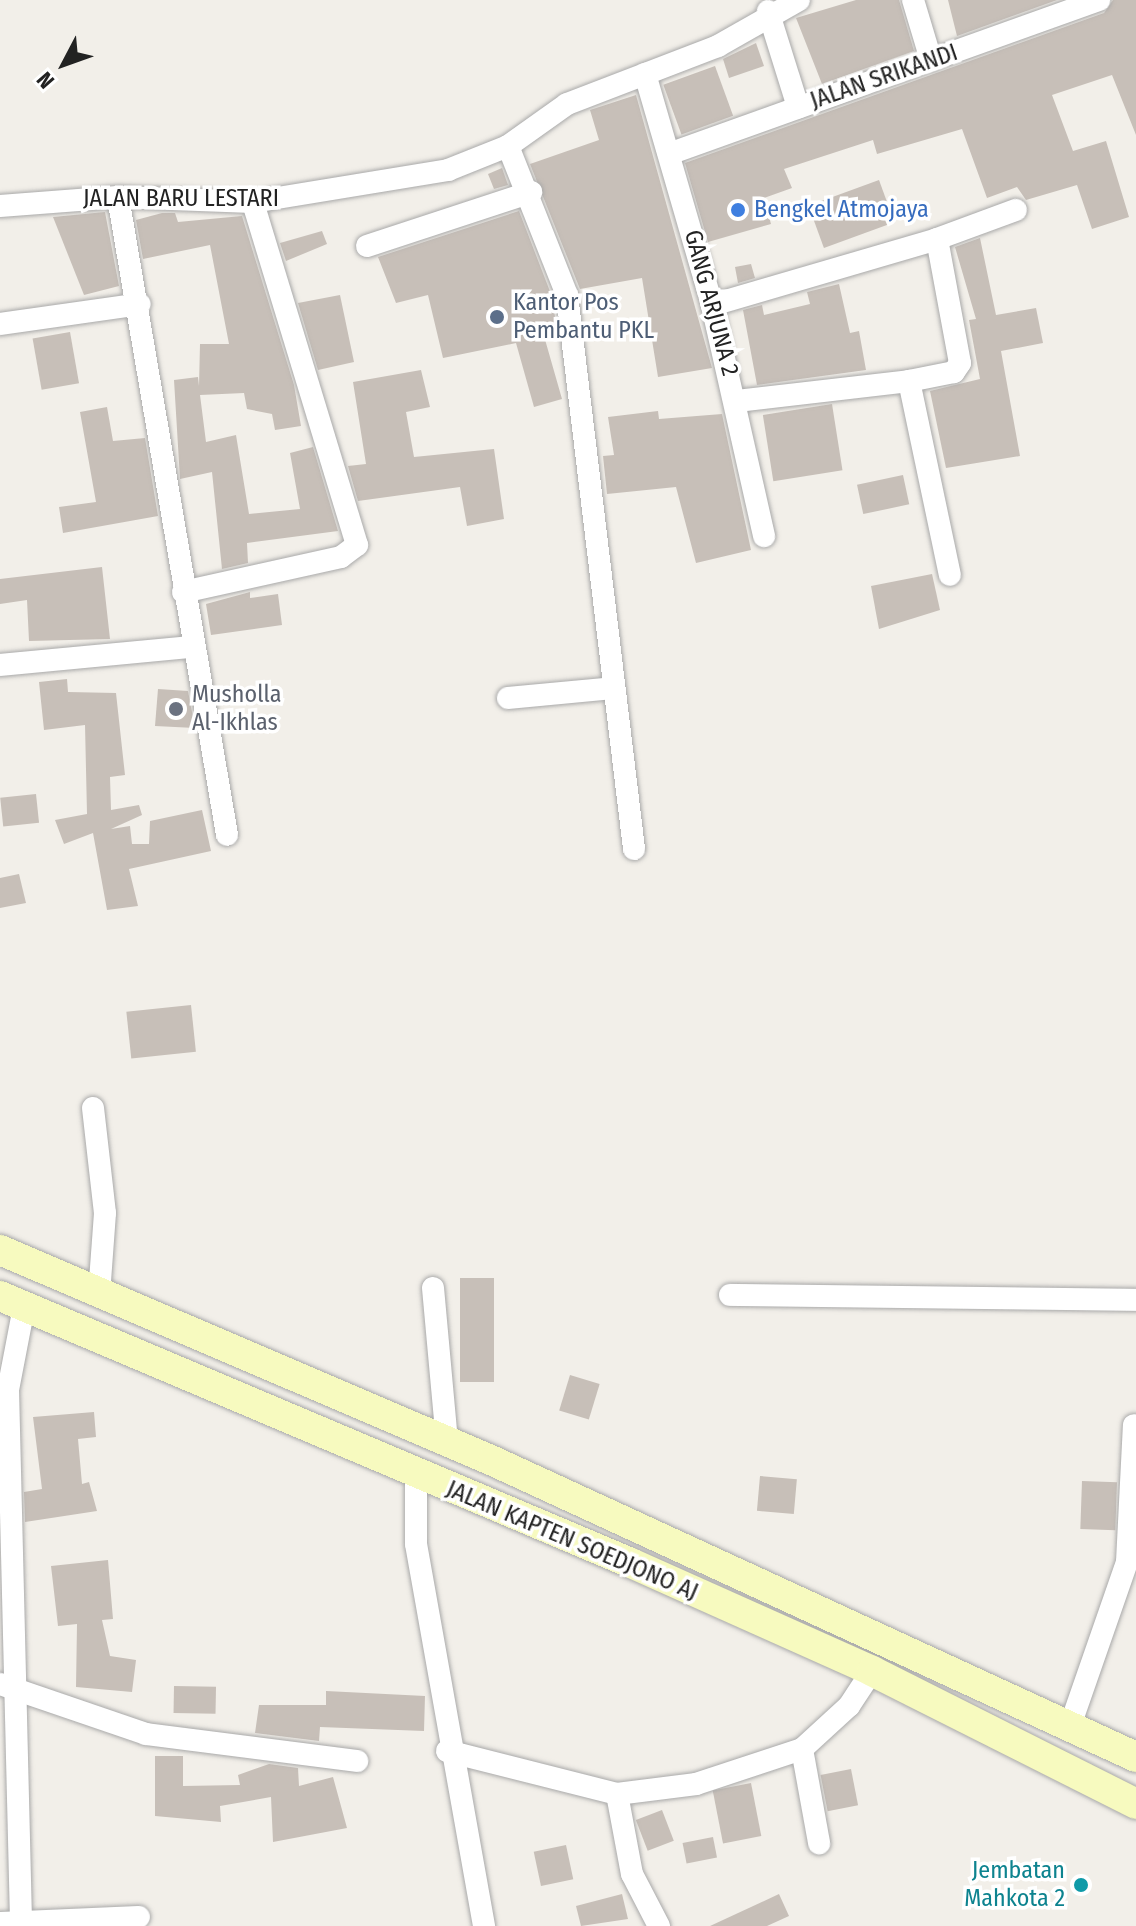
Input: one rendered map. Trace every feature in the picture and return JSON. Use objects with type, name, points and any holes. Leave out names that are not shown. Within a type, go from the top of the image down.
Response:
[{"type":"main road","name":"JALAN KAPTEN SOEDJONO AJ","points":[[0,1250],[99,1295],[493,1461],[1071,1723],[1136,1757]]},
{"type":"main road","name":"JALAN KAPTEN SOEDJONO AJ","points":[[12,1302],[872,1671],[1136,1804]]},
{"type":"main road","points":[[478,1501],[493,1461]]},
{"type":"street","name":"JALAN BARU LESTARI","points":[[0,206],[118,197],[253,202],[421,176],[508,146],[567,104],[718,46],[768,11],[799,0]]},
{"type":"street","points":[[913,0],[931,60]]},
{"type":"street","name":"JALAN SRIKANDI","points":[[669,154],[1099,0]]},
{"type":"street","points":[[768,11],[798,107]]},
{"type":"street","name":"GANG ARJUNA 2","points":[[645,74],[737,401],[764,536]]},
{"type":"street","points":[[508,146],[531,192],[567,295],[634,849]]},
{"type":"street","points":[[367,246],[531,192]]},
{"type":"street","points":[[118,197],[140,304],[191,647],[227,835]]},
{"type":"street","points":[[183,592],[341,557],[357,545],[253,202]]},
{"type":"street","points":[[712,305],[937,239],[1016,210]]},
{"type":"street","points":[[737,401],[909,381],[954,372],[960,363],[937,239]]},
{"type":"street","points":[[0,324],[140,304]]},
{"type":"street","points":[[909,381],[950,575]]},
{"type":"street","points":[[0,665],[191,647]]},
{"type":"street","points":[[508,698],[613,688]]},
{"type":"street","points":[[93,1108],[105,1213],[99,1295]]},
{"type":"street","points":[[433,1288],[447,1442]]},
{"type":"street","points":[[730,1295],[1136,1300]]},
{"type":"street","points":[[12,1302],[5,1684],[10,1922],[139,1917]]},
{"type":"street","points":[[1071,1723],[1127,1562],[1134,1425]]},
{"type":"street","points":[[416,1475],[416,1544],[447,1751],[484,1926]]},
{"type":"street","points":[[447,1751],[617,1794],[696,1784],[802,1749],[849,1706],[872,1671]]},
{"type":"street","points":[[5,1684],[146,1734],[357,1761]]},
{"type":"street","points":[[802,1749],[819,1843]]},
{"type":"street","points":[[617,1794],[632,1874],[659,1926]]},
{"type":"building","points":[[856,0],[899,0],[914,51],[822,84],[796,18]]},
{"type":"building","points":[[948,0],[1057,0],[957,36]]},
{"type":"building","points":[[1113,0],[1136,0],[1136,135],[1112,75],[1052,95],[1073,151],[1106,141],[1129,217],[1092,229],[1077,185],[1026,200],[1017,187],[987,198],[962,129],[877,154],[873,140],[784,169],[792,188],[764,198],[771,224],[708,242],[685,163],[1104,13]]},
{"type":"building","points":[[756,43],[764,66],[729,78],[723,59]]},
{"type":"building","points":[[715,66],[733,116],[681,135],[663,85]]},
{"type":"building","points":[[636,95],[712,368],[658,377],[642,278],[580,289],[530,164],[599,140],[590,110]]},
{"type":"building","points":[[502,168],[508,185],[494,189],[488,174]]},
{"type":"building","points":[[879,180],[894,222],[824,248],[809,206]]},
{"type":"building","points":[[519,211],[551,294],[558,333],[544,336],[562,399],[534,407],[516,343],[443,358],[428,295],[396,303],[378,257]]},
{"type":"building","points":[[105,212],[119,286],[84,295],[53,217]]},
{"type":"building","points":[[175,213],[178,222],[242,216],[294,385],[301,426],[275,430],[272,414],[247,409],[244,393],[200,395],[206,442],[236,435],[249,514],[300,509],[290,453],[313,447],[338,531],[247,543],[248,563],[222,569],[212,472],[180,479],[174,380],[198,377],[199,386],[200,344],[229,344],[210,245],[143,259],[136,220]]},
{"type":"building","points":[[322,231],[327,244],[286,261],[280,243]]},
{"type":"building","points":[[980,238],[996,315],[1036,308],[1043,343],[1001,351],[1020,456],[946,468],[930,391],[980,379],[969,320],[976,319],[955,247]]},
{"type":"building","points":[[751,264],[755,278],[738,283],[735,267]]},
{"type":"building","points":[[839,284],[850,333],[859,331],[866,370],[757,385],[743,310],[762,305],[764,315],[810,304],[807,292]]},
{"type":"building","points":[[340,295],[354,362],[318,370],[298,303]]},
{"type":"building","points":[[70,332],[79,383],[42,390],[33,339]]},
{"type":"building","points":[[421,370],[430,407],[406,412],[414,457],[494,449],[504,519],[467,526],[460,487],[358,501],[348,466],[366,464],[353,382]]},
{"type":"building","points":[[832,404],[842,470],[773,481],[763,415]]},
{"type":"building","points":[[107,407],[113,441],[145,438],[158,516],[63,533],[59,507],[96,502],[80,412]]},
{"type":"building","points":[[658,411],[659,419],[722,414],[751,550],[696,563],[676,487],[607,494],[603,456],[614,455],[608,417]]},
{"type":"building","points":[[903,475],[909,504],[863,514],[857,485]]},
{"type":"building","points":[[102,567],[110,639],[29,641],[27,600],[0,604],[0,579]]},
{"type":"building","points":[[932,574],[940,610],[879,629],[871,586]]},
{"type":"building","points":[[250,592],[250,598],[278,594],[282,625],[211,635],[206,604]]},
{"type":"building","points":[[67,679],[68,692],[116,693],[125,775],[110,777],[111,810],[139,805],[142,815],[111,829],[130,826],[132,844],[149,844],[150,821],[202,810],[211,851],[129,869],[138,906],[107,910],[93,833],[64,844],[55,820],[87,814],[85,725],[44,730],[39,682]]},
{"type":"building","name":"Musholla Al-Ikhlas","points":[[158,689],[188,691],[195,728],[155,726]]},
{"type":"building","points":[[36,794],[39,823],[3,827],[0,798]]},
{"type":"building","points":[[19,874],[26,903],[0,908],[0,878]]},
{"type":"building","points":[[191,1005],[196,1052],[131,1059],[126,1012]]},
{"type":"building","points":[[460,1278],[494,1278],[494,1382],[460,1382]]},
{"type":"building","points":[[570,1375],[600,1384],[589,1419],[559,1410]]},
{"type":"building","points":[[94,1412],[96,1437],[78,1439],[82,1484],[89,1482],[97,1511],[25,1522],[24,1492],[42,1489],[33,1417]]},
{"type":"building","points":[[760,1476],[797,1479],[794,1514],[757,1511]]},
{"type":"building","points":[[1082,1481],[1117,1482],[1115,1530],[1080,1529]]},
{"type":"building","points":[[108,1560],[113,1619],[102,1620],[110,1656],[136,1660],[132,1692],[76,1687],[77,1624],[58,1626],[51,1566]]},
{"type":"building","points":[[174,1686],[216,1687],[216,1714],[174,1713]]},
{"type":"building","points":[[326,1691],[425,1696],[424,1731],[320,1727],[319,1741],[255,1733],[259,1705],[326,1705]]},
{"type":"building","points":[[155,1756],[183,1756],[183,1786],[240,1785],[238,1775],[269,1764],[298,1768],[299,1786],[333,1777],[347,1828],[273,1842],[271,1797],[220,1806],[221,1822],[155,1816]]},
{"type":"building","points":[[851,1769],[858,1805],[828,1811],[821,1775]]},
{"type":"building","points":[[751,1783],[761,1836],[723,1843],[713,1790]]},
{"type":"building","points":[[662,1810],[674,1841],[648,1851],[636,1820]]},
{"type":"building","points":[[713,1837],[717,1858],[687,1864],[683,1843]]},
{"type":"building","points":[[566,1845],[573,1879],[541,1886],[534,1852]]},
{"type":"building","points":[[622,1894],[628,1919],[581,1926],[576,1906]]},
{"type":"building","points":[[779,1894],[789,1916],[767,1926],[710,1926]]},
{"type":"place","name":"Bengkel Atmojaya","points":[[738,210]]},
{"type":"place","name":"Kantor Pos Pembantu PKL","points":[[497,317]]},
{"type":"place","name":"Musholla Al-Ikhlas","points":[[176,709]]},
{"type":"place","name":"Jembatan Mahkota 2","points":[[1081,1885]]}]
